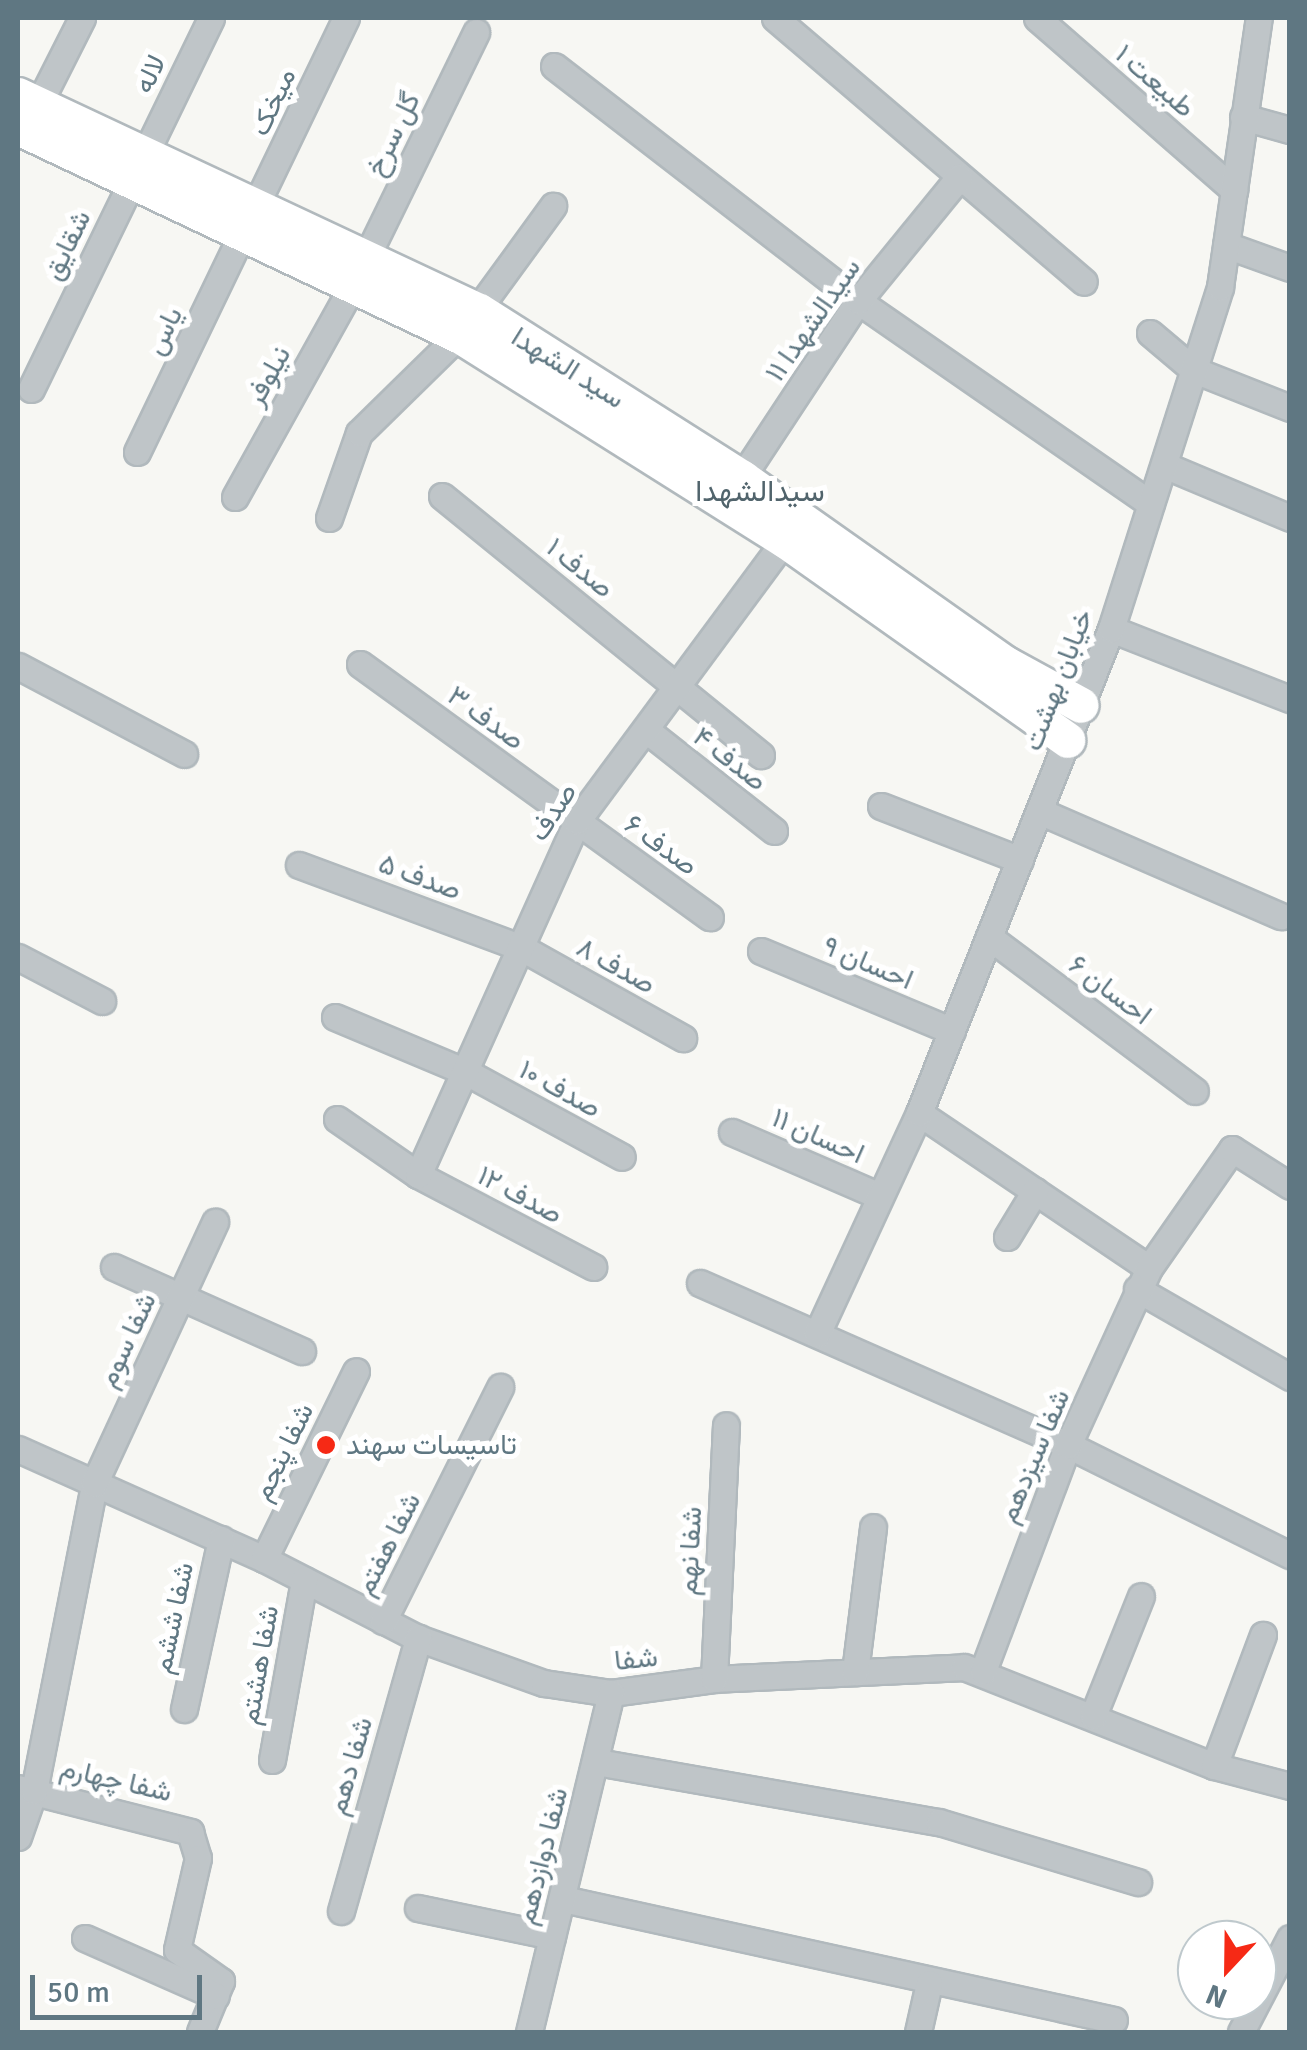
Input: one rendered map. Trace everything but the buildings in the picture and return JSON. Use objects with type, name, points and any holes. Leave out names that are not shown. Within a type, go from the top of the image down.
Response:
[{"type":"street","points":[[23,121],[82,18]]},
{"type":"street","name":"لاله","points":[[137,168],[211,18]]},
{"type":"street","name":"میخک","points":[[249,224],[346,18]]},
{"type":"street","points":[[774,18],[1084,282]]},
{"type":"street","name":"طبیعت ۱","points":[[1038,18],[1234,190]]},
{"type":"street","name":"خیابان بهشت","points":[[817,1334],[918,1114],[1111,629],[1194,370],[1226,245],[1259,18]]},
{"type":"street","name":"گل سرخ","points":[[359,273],[476,32]]},
{"type":"street","points":[[554,66],[858,301],[1151,504]]},
{"type":"street","points":[[1244,118],[1290,130]]},
{"type":"street","name":"سید الشهدا","points":[[23,121],[137,168],[249,224],[469,323],[1006,664],[1081,705]]},
{"type":"street","name":"شقایق","points":[[31,389],[137,168]]},
{"type":"street","name":"سیدالشهدا ۱۱","points":[[734,490],[858,301],[960,178]]},
{"type":"street","points":[[328,518],[359,433],[469,323],[553,206]]},
{"type":"street","name":"یاس","points":[[137,452],[249,224]]},
{"type":"street","points":[[1226,245],[1290,268]]},
{"type":"street","name":"نیلوفر","points":[[235,497],[359,273]]},
{"type":"street","points":[[1150,333],[1194,370],[1290,408]]},
{"type":"street","points":[[1164,465],[1290,518]]},
{"type":"street","name":"صدف ۱","points":[[442,496],[761,755]]},
{"type":"street","name":"سید الشهدا","points":[[792,529],[1068,740]]},
{"type":"street","name":"صدف","points":[[418,1175],[468,1073],[577,821],[650,733],[792,529]]},
{"type":"street","points":[[1111,629],[1290,698]]},
{"type":"street","name":"صدف ۳","points":[[360,664],[577,821]]},
{"type":"street","points":[[18,666],[184,754]]},
{"type":"street","name":"صدف ۴","points":[[650,733],[774,832]]},
{"type":"street","points":[[882,806],[1020,860]]},
{"type":"street","points":[[1039,811],[1281,916]]},
{"type":"street","name":"صدف ۶","points":[[577,821],[710,917]]},
{"type":"street","name":"صدف ۵","points":[[299,865],[520,947]]},
{"type":"street","name":"احسان ۶","points":[[989,937],[1195,1091]]},
{"type":"street","name":"صدف ۸","points":[[520,947],[683,1038]]},
{"type":"street","name":"احسان ۹","points":[[761,951],[952,1031]]},
{"type":"street","points":[[18,957],[102,1001]]},
{"type":"street","name":"صدف ۱۰","points":[[334,1017],[468,1073],[622,1157]]},
{"type":"street","points":[[918,1114],[1035,1191],[1143,1279],[1290,1377]]},
{"type":"street","name":"صدف ۱۲","points":[[336,1119],[418,1175],[593,1267]]},
{"type":"street","name":"احسان ۱۱","points":[[732,1132],[880,1196]]},
{"type":"street","name":"شفا سیزدهم","points":[[984,1672],[1068,1446],[1143,1279],[1232,1149],[1290,1186]]},
{"type":"street","points":[[1008,1236],[1035,1191]]},
{"type":"street","name":"شفا سوم","points":[[94,1484],[215,1222]]},
{"type":"street","points":[[114,1267],[302,1351]]},
{"type":"street","points":[[700,1284],[1068,1446],[1290,1555]]},
{"type":"street","name":"شفا پنجم","points":[[264,1559],[356,1370]]},
{"type":"street","name":"شفا هفتم","points":[[383,1620],[500,1386]]},
{"type":"street","name":"شفا نهم","points":[[714,1680],[726,1424]]},
{"type":"street","name":"شفا","points":[[18,1449],[264,1559],[418,1638],[544,1683],[611,1693],[714,1680],[854,1672],[984,1672],[1214,1766],[1290,1786]]},
{"type":"street","name":"شفا چهارم","points":[[18,1837],[94,1484]]},
{"type":"street","points":[[854,1672],[872,1527]]},
{"type":"street","name":"شفا ششم","points":[[184,1709],[221,1540]]},
{"type":"street","name":"شفا هشتم","points":[[272,1760],[304,1580]]},
{"type":"street","points":[[1093,1716],[1140,1596]]},
{"type":"street","points":[[1214,1766],[1263,1635]]},
{"type":"street","name":"شفا دهم","points":[[340,1910],[418,1638]]},
{"type":"street","name":"شفا دوازدهم","points":[[529,2032],[611,1693]]},
{"type":"street","points":[[597,1762],[938,1822],[1138,1882]]},
{"type":"street","name":"شفا چهارم","points":[[26,1790],[190,1832],[198,1858],[176,1950],[218,1976],[216,1996]]},
{"type":"street","points":[[563,1899],[1114,2020]]},
{"type":"street","points":[[418,1908],[552,1936]]},
{"type":"street","points":[[85,1938],[216,1996],[200,2032]]},
{"type":"street","points":[[1241,2032],[1290,1938]]},
{"type":"street","points":[[918,2032],[929,1982]]},
{"type":"place","name":"تاسیسات سهند","points":[[326,1445]]},
{"type":"district","name":"سیدالشهدا","points":[[760,492]]}]
